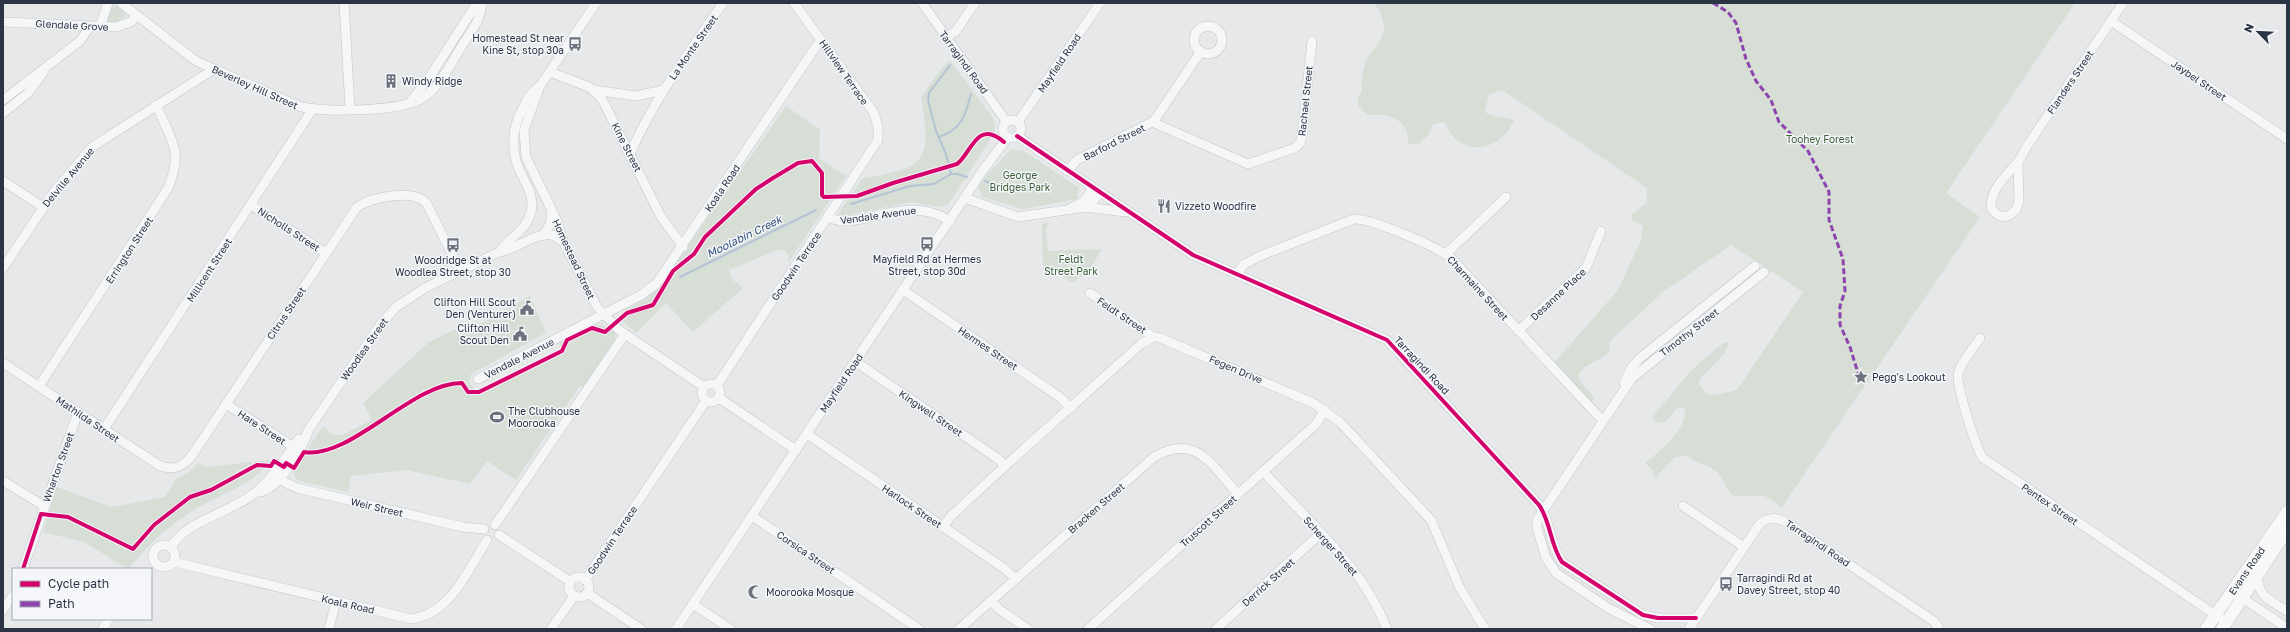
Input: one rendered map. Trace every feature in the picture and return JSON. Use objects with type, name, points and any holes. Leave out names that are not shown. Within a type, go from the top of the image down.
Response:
[{"type":"main road","name":"Evans Road","points":[[2206,629],[2287,512]]},
{"type":"main road","name":"Evans Road","points":[[2224,626],[2287,530]]},
{"type":"street","points":[[100,27],[108,3]]},
{"type":"street","name":"Beverley Hill Street","points":[[120,3],[181,51],[214,69],[296,105],[312,110],[386,108],[420,100],[432,90],[470,33],[480,13],[481,3]]},
{"type":"street","points":[[344,3],[350,109]]},
{"type":"street","points":[[410,102],[429,78],[477,3]]},
{"type":"street","name":"Homestead Street","points":[[529,219],[532,201],[515,155],[514,134],[516,121],[532,91],[540,86],[596,3]]},
{"type":"street","name":"La Monte Street","points":[[630,154],[644,123],[663,90],[723,3]]},
{"type":"street","name":"Hillview Terrace","points":[[794,3],[823,41],[877,119],[879,133],[875,146]]},
{"type":"street","name":"Tarragindi Road","points":[[922,3],[1006,121]]},
{"type":"street","points":[[947,37],[958,28],[975,3]]},
{"type":"street","name":"Mayfield Road","points":[[1018,122],[1100,3]]},
{"type":"street","name":"Flanders Street","points":[[2018,162],[2018,206],[2010,216],[2002,217],[1993,211],[1991,202],[2004,176],[2018,162],[2027,146],[2123,3]]},
{"type":"street","name":"Glendale Grove","points":[[3,22],[90,27],[123,26],[131,22],[136,16]]},
{"type":"street","name":"Jaybel Street","points":[[2111,21],[2287,139]]},
{"type":"street","points":[[3,113],[28,93],[45,70],[80,41],[90,27]]},
{"type":"street","name":"Koala Road","points":[[603,315],[642,295],[656,284],[683,247],[817,45],[823,41]]},
{"type":"street","name":"Rachael Street","points":[[1152,122],[1247,164],[1253,164],[1296,147],[1300,143],[1302,136],[1312,41]]},
{"type":"street","name":"Barford Street","points":[[1067,171],[1077,160],[1152,122],[1201,51]]},
{"type":"street","name":"Delville Avenue","points":[[3,268],[43,207],[92,147],[214,69]]},
{"type":"street","points":[[3,100],[35,74],[45,70]]},
{"type":"street","points":[[550,72],[594,90]]},
{"type":"street","name":"Homestead Street","points":[[540,86],[538,96],[526,119],[523,138],[528,166],[552,212],[564,238],[564,243],[593,302],[603,315],[625,334],[704,387]]},
{"type":"street","name":"La Monte Street","points":[[594,90],[636,96],[663,90]]},
{"type":"street","name":"Kine Street","points":[[594,90],[602,100],[660,215],[683,247]]},
{"type":"street","name":"Errington Street","points":[[39,386],[168,188],[176,166],[177,153],[156,105]]},
{"type":"street","name":"Millicent Street","points":[[104,430],[312,110]]},
{"type":"street","points":[[1012,119],[1018,122],[1021,130],[1017,136],[1008,137],[1002,130],[1006,121],[1012,119]]},
{"type":"street","name":"Tarragindi Road","points":[[1017,136],[1190,254],[1388,340],[1543,512],[1556,552],[1562,562],[1634,610],[1651,617],[1664,619],[1696,618],[1762,521],[1773,518],[1782,520],[1935,622],[1939,629]]},
{"type":"street","name":"Mayfield Road","points":[[676,629],[965,198],[1008,137]]},
{"type":"street","name":"Goodwin Terrace","points":[[717,385],[875,146]]},
{"type":"street","points":[[3,181],[43,207]]},
{"type":"street","points":[[1070,209],[1084,201],[1096,191]]},
{"type":"street","points":[[1086,207],[1093,202],[1096,191]]},
{"type":"street","name":"Citrus Street","points":[[175,468],[185,464],[193,454],[352,212],[362,203],[403,195],[419,196],[427,204],[460,270]]},
{"type":"street","points":[[1446,254],[1506,197]]},
{"type":"street","points":[[965,198],[1018,217],[1086,207],[1129,212]]},
{"type":"street","name":"Nicholls Street","points":[[251,205],[326,253]]},
{"type":"street","name":"Vendale Avenue","points":[[829,217],[839,222],[894,211],[920,209],[937,213],[950,221]]},
{"type":"street","points":[[552,212],[550,224],[544,235],[552,235],[564,243]]},
{"type":"street","name":"Woodlea Street","points":[[499,252],[504,245],[519,234],[529,219]]},
{"type":"street","name":"Charmaine Street","points":[[1237,274],[1243,265],[1260,256],[1354,219],[1368,220],[1446,254],[1602,420]]},
{"type":"street","name":"Desanne Place","points":[[1518,331],[1586,268],[1601,231]]},
{"type":"street","name":"Woodlea Street","points":[[275,478],[388,314],[406,299],[460,270],[499,252],[507,251],[544,235]]},
{"type":"street","name":"Timothy Street","points":[[1543,512],[1618,396],[1636,361],[1755,266]]},
{"type":"street","name":"Timothy Street","points":[[1618,396],[1640,371],[1764,272]]},
{"type":"street","name":"Hermes Street","points":[[903,290],[1061,398],[1071,408]]},
{"type":"street","name":"Feldt Street","points":[[1090,293],[1152,337]]},
{"type":"street","name":"Vendale Avenue","points":[[478,379],[603,315]]},
{"type":"street","points":[[499,535],[494,540],[487,540],[483,534],[484,529],[488,526],[495,525],[625,334]]},
{"type":"street","points":[[943,526],[951,516],[1005,466],[1141,344],[1152,337]]},
{"type":"street","name":"Fegen Drive","points":[[1152,337],[1163,338],[1314,403],[1347,428],[1431,520],[1460,588],[1485,629]]},
{"type":"street","name":"Pentex Street","points":[[1980,338],[1961,368],[1958,381],[1976,446],[1983,458],[2215,615],[2224,626]]},
{"type":"street","name":"Kingwell Street","points":[[856,362],[997,458],[1005,466]]},
{"type":"street","name":"Mathilda Street","points":[[3,363],[160,466],[175,468]]},
{"type":"street","points":[[711,383],[717,385],[721,393],[719,398],[714,402],[706,401],[702,396],[704,387],[711,383]]},
{"type":"street","points":[[719,398],[796,450]]},
{"type":"street","name":"Goodwin Terrace","points":[[585,580],[706,401]]},
{"type":"street","name":"Hare Street","points":[[226,404],[296,448]]},
{"type":"street","name":"Truscott Street","points":[[1088,629],[1316,424],[1325,410]]},
{"type":"street","name":"Wharton Street","points":[[24,568],[44,506],[78,412]]},
{"type":"street","name":"Harlock Street","points":[[807,434],[1005,568],[1016,579]]},
{"type":"street","name":"Bracken Street","points":[[959,629],[1154,457],[1169,448],[1184,448],[1199,452],[1238,494]]},
{"type":"street","name":"Scherger Street","points":[[1263,471],[1363,584],[1378,607],[1386,629]]},
{"type":"street","points":[[171,547],[177,539],[193,528],[256,492],[275,478]]},
{"type":"street","name":"Weir Street","points":[[275,478],[297,488],[463,527],[484,529]]},
{"type":"street","points":[[3,481],[44,506]]},
{"type":"street","points":[[1683,506],[1744,547]]},
{"type":"street","name":"Tarragindi Road","points":[[1543,512],[1537,520],[1537,528],[1546,558],[1551,568],[1608,608],[1650,629]]},
{"type":"street","name":"Corsica Street","points":[[752,516],[919,629]]},
{"type":"street","points":[[495,525],[499,530],[499,535]]},
{"type":"street","name":"Derrick Street","points":[[1216,629],[1320,534]]},
{"type":"street","points":[[499,535],[571,582]]},
{"type":"street","name":"Koala Road","points":[[174,562],[412,619],[424,618],[439,609],[449,600],[487,540]]},
{"type":"street","points":[[164,545],[171,547],[175,552],[174,562],[165,567],[152,566],[153,556],[158,547],[164,545]]},
{"type":"street","points":[[2257,576],[2258,585],[2264,598],[2287,612]]},
{"type":"street","points":[[576,578],[585,580],[588,584],[587,593],[582,597],[574,596],[570,591],[571,582],[576,578]]},
{"type":"street","points":[[2232,591],[2287,628]]},
{"type":"street","points":[[587,593],[641,629]]},
{"type":"street","points":[[3,610],[12,596]]},
{"type":"street","points":[[552,629],[574,596]]},
{"type":"street","points":[[329,629],[336,601]]},
{"type":"street","points":[[991,601],[1000,610],[1028,629]]},
{"type":"street","points":[[693,604],[730,629]]},
{"type":"street","name":"Tarragindi Road","points":[[1634,610],[1650,629]]},
{"type":"street","points":[[1689,629],[1696,618]]},
{"type":"street","points":[[1656,629],[1659,622],[1664,619]]},
{"type":"street","points":[[102,629],[107,620]]},
{"type":"green space","name":"Toohey Forest","points":[[1373,3],[2075,3],[1946,193],[1980,217],[1782,507],[1765,496],[1734,496],[1727,489],[1716,471],[1694,461],[1688,456],[1675,457],[1655,478],[1652,469],[1645,463],[1672,439],[1682,425],[1685,408],[1678,407],[1664,423],[1656,422],[1652,416],[1689,373],[1725,342],[1729,343],[1724,354],[1700,379],[1699,384],[1706,394],[1716,395],[1737,390],[1803,292],[1731,245],[1663,292],[1609,342],[1610,350],[1607,354],[1581,371],[1578,376],[1594,397],[1592,403],[1555,362],[1618,290],[1641,240],[1643,226],[1631,219],[1632,214],[1647,203],[1647,188],[1502,90],[1489,94],[1485,112],[1514,120],[1508,131],[1489,145],[1479,147],[1469,146],[1459,142],[1451,134],[1445,122],[1433,124],[1429,134],[1418,145],[1409,144],[1406,129],[1398,120],[1389,116],[1367,115],[1358,105],[1358,97],[1362,92],[1362,76],[1365,65],[1368,57],[1382,38],[1384,30],[1380,13],[1376,5]]},
{"type":"green space","points":[[117,5],[125,12],[126,16],[117,22],[106,22],[111,8]]},
{"type":"green space","points":[[950,61],[994,119],[995,132],[948,205],[939,207],[910,202],[846,216],[838,214],[863,178],[901,170],[912,165],[920,158],[924,148],[926,135],[921,97],[942,68]]},
{"type":"green space","points":[[786,106],[820,130],[819,158],[846,176],[788,263],[789,256],[785,250],[777,250],[729,270],[732,279],[743,288],[693,332],[666,303],[636,333],[622,321],[624,310],[644,300],[662,283]]},
{"type":"green space","name":"George Bridges Park","points":[[1011,149],[1024,151],[1079,188],[1077,199],[1023,209],[983,197],[979,189],[979,184]]},
{"type":"green space","name":"Feldt Street Park","points":[[1049,223],[1046,228],[1048,251],[1102,249],[1087,274],[1080,277],[1073,283],[1043,265],[1042,224]]},
{"type":"green space","points":[[530,296],[546,333],[471,374],[470,384],[475,389],[479,389],[481,394],[564,353],[559,343],[579,330],[594,325],[608,327],[615,332],[616,341],[583,387],[580,386],[516,480],[487,461],[470,484],[406,470],[351,476],[348,492],[299,481],[295,477],[293,471],[323,426],[333,435],[342,435],[372,420],[363,403],[429,342],[456,329],[459,336]]},
{"type":"green space","points":[[271,461],[255,477],[184,516],[151,544],[129,568],[126,568],[84,542],[43,532],[57,487],[111,507],[165,497],[176,479],[187,474],[198,463],[207,467]]},
{"type":"waterway","points":[[950,65],[929,93],[928,100],[936,131],[946,154],[951,174]]},
{"type":"waterway","points":[[939,137],[947,134],[958,126],[967,109],[971,94]]},
{"type":"waterway","name":"Moolabin Creek","points":[[851,204],[910,186],[934,184],[951,174],[967,177]]},
{"type":"waterway","name":"Moolabin Creek","points":[[985,181],[1005,188],[1018,190],[1032,190],[1039,188]]},
{"type":"waterway","name":"Moolabin Creek","points":[[680,277],[816,210]]},
{"type":"marked path","points":[[1713,3],[1728,12],[1736,23],[1746,59],[1756,81],[1771,100],[1779,122],[1808,151],[1829,192],[1829,220],[1843,259],[1845,291],[1840,306],[1840,325],[1850,347],[1858,373]]},
{"type":"cycle path","points":[[23,568],[41,514],[68,517],[133,549],[154,525],[190,497],[211,490],[257,465],[271,466],[274,461],[284,467],[286,463],[294,468],[304,452],[322,451],[341,444],[423,394],[443,386],[462,383],[468,392],[479,392],[562,351],[567,340],[592,328],[605,332],[627,313],[653,305],[673,271],[694,254],[705,237],[756,189],[798,163],[812,161],[822,173],[822,195],[824,197],[857,196],[893,183],[957,164],[981,136],[987,134],[995,136],[1004,142]]},
{"type":"cycle path","points":[[1017,136],[1193,255],[1387,340],[1539,505],[1546,519],[1555,548],[1562,562],[1643,615],[1658,618],[1696,618]]},
{"type":"place","name":"Homestead St near Kine St, stop 30a","points":[[575,44]]},
{"type":"place","name":"Windy Ridge","points":[[391,81]]},
{"type":"place","name":"Vizzeto Woodfire","points":[[1164,206]]},
{"type":"place","name":"Mayfield Rd at Hermes Street, stop 30d","points":[[927,244]]},
{"type":"place","name":"Woodridge St at Woodlea Street, stop 30","points":[[453,245]]},
{"type":"place","name":"Clifton Hill Scout Den (Venturer)","points":[[527,308]]},
{"type":"place","name":"Clifton Hill Scout Den","points":[[520,334]]},
{"type":"place","name":"Pegg's Lookout","points":[[1861,377]]},
{"type":"place","name":"The Clubhouse Moorooka","points":[[497,417]]},
{"type":"place","name":"Tarragindi Rd at Davey Street, stop 40","points":[[1726,584]]},
{"type":"place","name":"Moorooka Mosque","points":[[755,592]]}]
